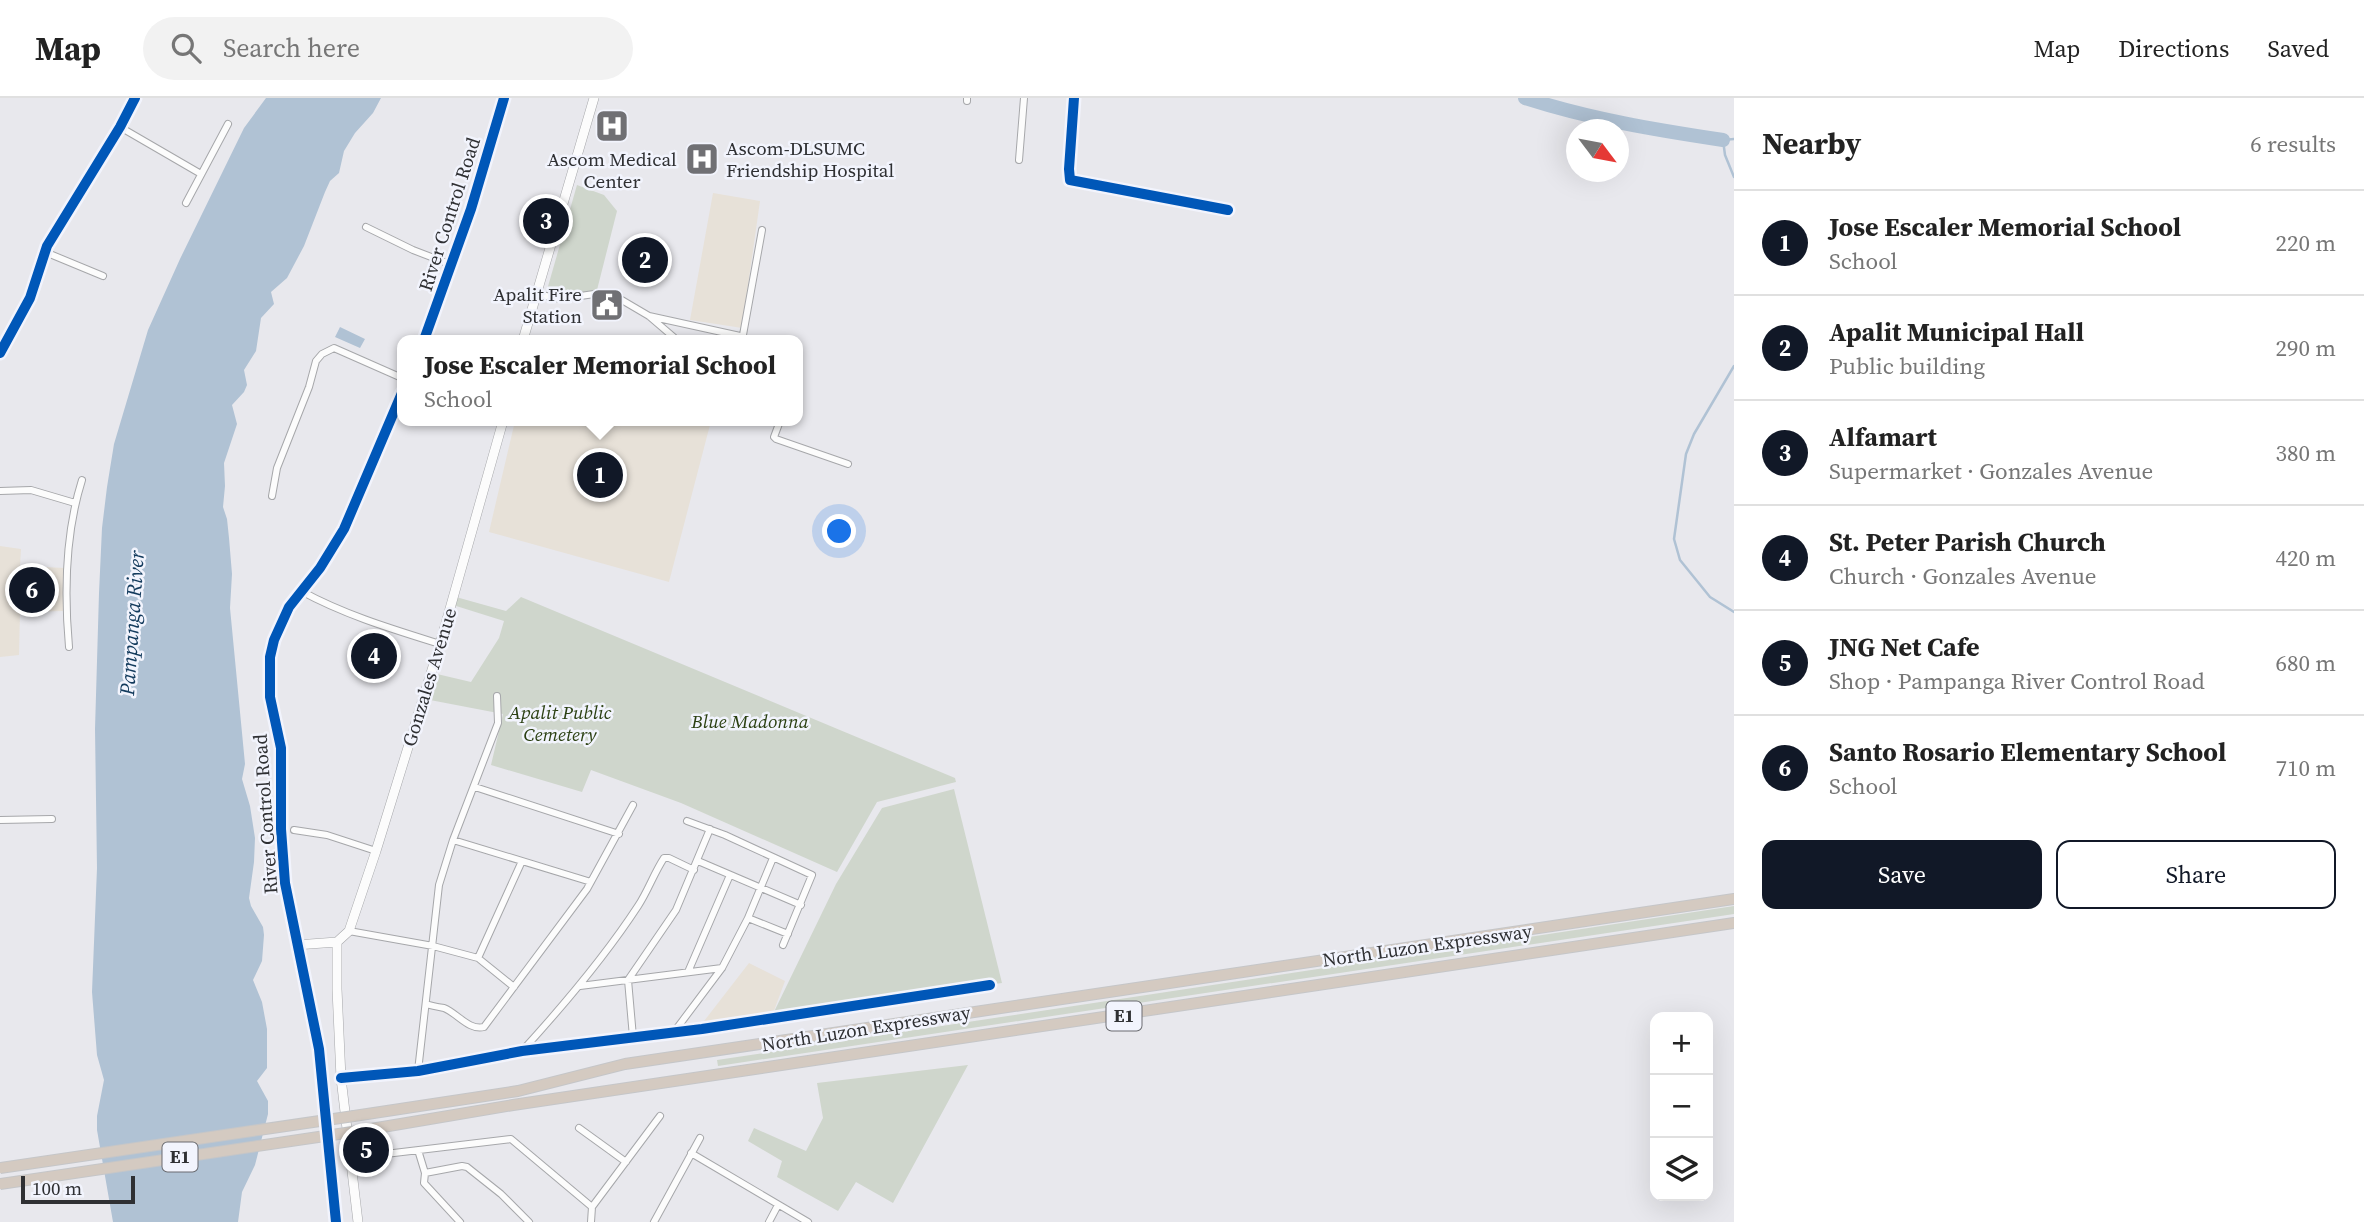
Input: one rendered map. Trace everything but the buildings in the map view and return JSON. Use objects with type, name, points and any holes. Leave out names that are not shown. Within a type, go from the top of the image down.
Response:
[{"type":"highway","name":"North Luzon Expressway","points":[[0,1168],[518,1091],[625,1065],[1734,899]]},
{"type":"highway","name":"North Luzon Expressway","points":[[0,1184],[1734,923]]},
{"type":"street","points":[[0,353],[30,298],[45,252],[135,98]]},
{"type":"street","name":"River Control Road","points":[[426,335],[452,265],[504,98]]},
{"type":"street","points":[[525,335],[594,98]]},
{"type":"street","points":[[1019,160],[1024,98]]},
{"type":"street","points":[[1074,98],[1070,180],[1228,210]]},
{"type":"street","points":[[186,203],[228,124]]},
{"type":"street","points":[[120,127],[201,174]]},
{"type":"street","points":[[366,228],[452,265]]},
{"type":"street","points":[[743,335],[762,230]]},
{"type":"street","points":[[45,252],[103,276]]},
{"type":"street","points":[[537,294],[560,299],[601,293],[615,296],[649,316],[671,335]]},
{"type":"street","points":[[649,316],[735,335]]},
{"type":"street","points":[[272,496],[278,468],[309,387],[316,361],[322,354],[334,348],[397,376]]},
{"type":"street","name":"River Control Road","points":[[336,1222],[318,1049],[285,883],[281,829],[281,748],[270,697],[269,677],[274,640],[289,607],[320,568],[344,529],[397,405]]},
{"type":"street","name":"Gonzales Avenue","points":[[349,931],[440,643],[502,426]]},
{"type":"street","points":[[778,426],[774,437],[776,439],[848,464]]},
{"type":"street","points":[[69,647],[66,604],[70,531],[82,480]]},
{"type":"street","points":[[0,491],[31,491],[75,503]]},
{"type":"street","points":[[301,591],[324,604],[374,623],[440,643]]},
{"type":"street","points":[[418,1071],[439,885],[453,840],[498,723],[497,696]]},
{"type":"street","points":[[475,788],[619,834]]},
{"type":"street","points":[[426,1004],[445,1009],[478,1029],[484,1027],[591,882],[633,805]]},
{"type":"street","points":[[0,820],[52,819]]},
{"type":"street","points":[[687,821],[812,875],[783,945]]},
{"type":"street","points":[[633,1037],[628,980],[676,910],[710,829]]},
{"type":"street","points":[[294,830],[327,835],[376,851]]},
{"type":"street","points":[[453,840],[591,882]]},
{"type":"street","points":[[522,1051],[580,986],[640,903],[664,858],[694,870]]},
{"type":"street","points":[[673,1032],[722,968],[748,918],[773,858]]},
{"type":"street","points":[[478,958],[522,860]]},
{"type":"street","points":[[698,861],[801,905]]},
{"type":"street","points":[[688,972],[730,875]]},
{"type":"street","points":[[748,918],[788,934]]},
{"type":"street","points":[[296,945],[337,942],[349,931],[433,946],[478,958],[514,987]]},
{"type":"street","points":[[337,942],[341,1078],[358,1222]]},
{"type":"street","points":[[580,986],[722,968]]},
{"type":"street","points":[[341,1078],[418,1071],[522,1051],[673,1032],[990,985]]},
{"type":"street","points":[[591,1222],[592,1207],[660,1116]]},
{"type":"street","points":[[579,1128],[626,1162]]},
{"type":"street","points":[[654,1222],[700,1138]]},
{"type":"street","points":[[352,1158],[511,1139],[592,1207]]},
{"type":"street","points":[[418,1150],[425,1173],[424,1183],[460,1222]]},
{"type":"street","points":[[691,1153],[808,1222]]},
{"type":"street","points":[[425,1173],[467,1167],[501,1194],[529,1222]]},
{"type":"street","points":[[769,1222],[778,1205]]},
{"type":"shaded area","points":[[713,193],[760,201],[742,328],[690,320]]},
{"type":"shaded area","points":[[514,426],[710,426],[669,582],[489,532]]},
{"type":"shaded area","points":[[0,546],[21,549],[20,566],[65,568],[64,611],[20,612],[19,655],[0,657]]},
{"type":"shaded area","points":[[749,963],[785,981],[772,1016],[701,1025]]},
{"type":"green space","points":[[577,185],[604,195],[617,211],[597,290],[569,295],[547,290]]},
{"type":"green space","name":"Apalit Public Cemetery","points":[[456,597],[506,611],[521,597],[955,778],[956,782],[877,802],[837,872],[681,803],[591,770],[582,792],[491,765],[503,714],[430,700],[437,674],[471,682],[499,638],[504,621],[453,605]]},
{"type":"green space","points":[[954,789],[1002,983],[772,1016],[836,884],[882,808]]},
{"type":"green space","points":[[1734,906],[1734,914],[718,1066],[717,1060]]},
{"type":"green space","points":[[968,1065],[893,1203],[856,1182],[838,1211],[777,1177],[782,1161],[748,1141],[754,1128],[806,1151],[823,1118],[817,1083]]},
{"type":"water","name":"Pampanga River","points":[[266,98],[381,98],[344,151],[339,173],[330,181],[304,246],[287,278],[271,292],[274,304],[261,318],[256,351],[244,370],[247,385],[232,405],[237,424],[224,463],[223,507],[227,519],[232,574],[230,608],[245,764],[242,779],[255,838],[249,898],[264,935],[262,961],[253,980],[262,1002],[267,1029],[267,1068],[257,1081],[268,1101],[268,1114],[255,1165],[242,1192],[238,1222],[113,1222],[97,1130],[104,1080],[97,1055],[92,992],[97,868],[95,729],[99,593],[107,487],[114,444],[148,330],[244,128]]},
{"type":"water","points":[[340,327],[365,339],[360,348],[335,337]]},
{"type":"waterway","points":[[1525,98],[1623,123],[1723,140]]},
{"type":"waterway","points":[[1734,139],[1723,140],[1725,155],[1734,177]]},
{"type":"waterway","points":[[1734,366],[1694,434],[1686,454],[1674,539],[1680,560],[1710,597],[1734,612]]},
{"type":"cycle path","points":[[0,353],[30,298],[47,246],[135,98]]},
{"type":"cycle path","points":[[426,335],[471,209],[504,98]]},
{"type":"cycle path","points":[[1074,98],[1070,180],[1228,210]]},
{"type":"cycle path","points":[[336,1222],[319,1049],[285,883],[281,829],[281,748],[270,697],[270,657],[274,640],[289,607],[320,568],[344,529],[397,405]]},
{"type":"cycle path","points":[[341,1078],[418,1071],[522,1051],[702,1029],[990,985]]},
{"type":"place","name":"Ascom Medical Center","points":[[612,126]]},
{"type":"place","name":"Ascom-DLSUMC Friendship Hospital","points":[[702,159]]},
{"type":"place","name":"Alfamart","points":[[546,221]]},
{"type":"place","name":"Apalit Municipal Hall","points":[[645,260]]},
{"type":"place","name":"Apalit Fire Station","points":[[607,305]]},
{"type":"place","name":"Jose Escaler Memorial School","points":[[600,475]]},
{"type":"place","name":"Santo Rosario Elementary School","points":[[32,590]]},
{"type":"place","name":"St. Peter Parish Church","points":[[374,656]]},
{"type":"place","name":"JNG Net Cafe","points":[[366,1150]]},
{"type":"park label","name":"Blue Madonna","points":[[750,721]]}]
